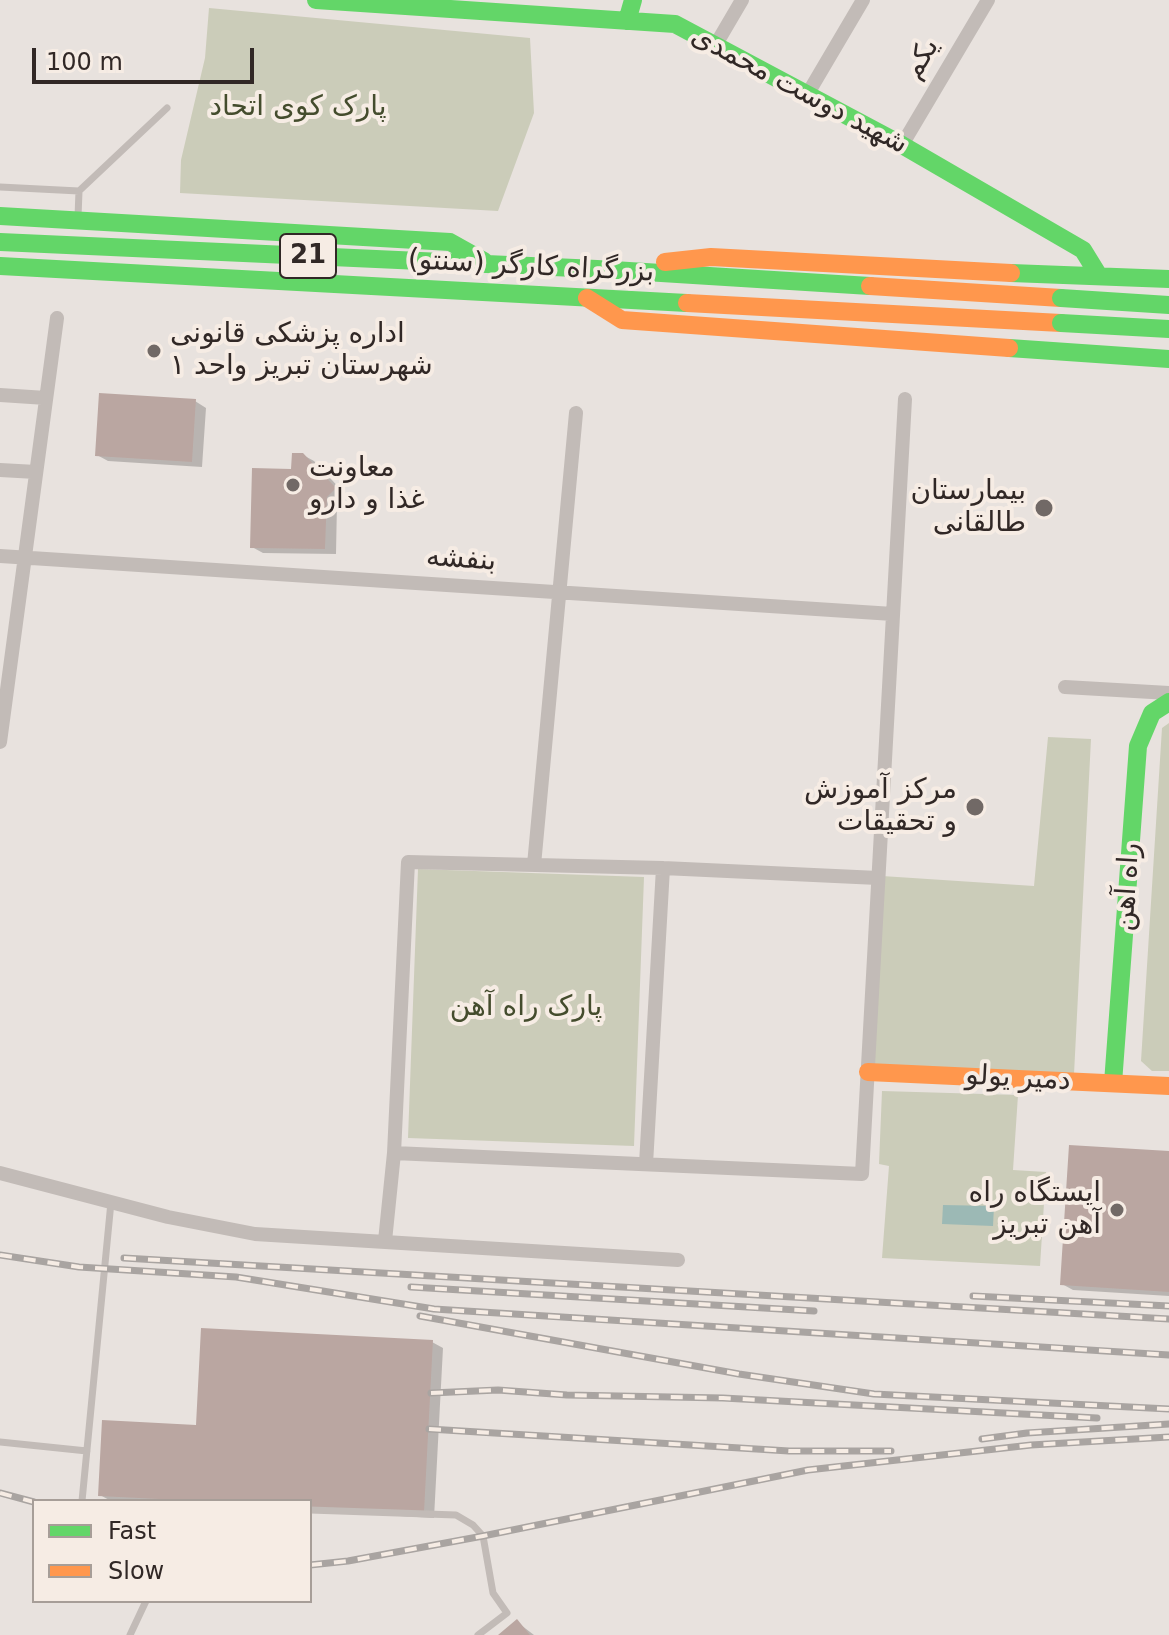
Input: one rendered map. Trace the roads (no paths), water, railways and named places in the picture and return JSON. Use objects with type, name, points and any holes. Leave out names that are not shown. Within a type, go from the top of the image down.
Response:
[{"type":"main road","name":"شهید دوست محمدی","points":[[316,0],[412,3],[675,24],[902,145],[1083,250],[1099,276]]},
{"type":"main road","points":[[627,21],[633,0]]},
{"type":"main road","points":[[0,216],[450,242],[491,265]]},
{"type":"main road","name":"بزرگراه کارگر (سنتو)","points":[[0,242],[597,269],[1169,305]]},
{"type":"main road","name":"21","points":[[597,269],[711,257],[949,271],[1169,279]]},
{"type":"main road","name":"بزرگراه کارگر (سنتو)","points":[[0,266],[1169,329]]},
{"type":"main road","points":[[1074,353],[1087,349],[1102,333],[1105,289],[1099,276]]},
{"type":"main road","points":[[584,296],[622,320],[1169,359]]},
{"type":"main road","name":"راه آهن","points":[[1113,1083],[1138,746],[1152,713],[1169,702]]},
{"type":"main road","name":"دمیر یولو","points":[[868,1072],[1169,1086]]},
{"type":"street","points":[[715,46],[742,0]]},
{"type":"street","points":[[807,95],[863,0]]},
{"type":"street","name":"یکم","points":[[902,145],[988,0]]},
{"type":"street","points":[[0,738],[6,650],[25,558],[57,318]]},
{"type":"street","points":[[0,395],[46,398]]},
{"type":"street","points":[[394,1153],[862,1174],[905,399]]},
{"type":"street","points":[[534,865],[576,413]]},
{"type":"street","points":[[0,470],[36,472]]},
{"type":"street","name":"بنفشه","points":[[0,556],[893,614]]},
{"type":"street","points":[[1065,687],[1169,693]]},
{"type":"street","points":[[385,1241],[394,1153],[408,862],[663,868],[878,878]]},
{"type":"street","points":[[646,1164],[663,868]]},
{"type":"street","points":[[0,1173],[168,1217],[255,1234],[678,1260]]},
{"type":"lane","points":[[78,220],[79,191],[167,108]]},
{"type":"lane","points":[[0,187],[79,191]]},
{"type":"lane","points":[[82,1499],[111,1202]]},
{"type":"lane","points":[[0,1442],[87,1451]]},
{"type":"lane","points":[[312,1510],[456,1515],[473,1525],[483,1536],[493,1593],[507,1613],[478,1635]]},
{"type":"lane","points":[[130,1635],[145,1603]]},
{"type":"water","points":[[943,1205],[994,1206],[993,1226],[942,1224]]},
{"type":"railway","points":[[0,1255],[79,1267],[236,1277],[434,1309],[1169,1355]]},
{"type":"railway","points":[[124,1258],[1169,1319]]},
{"type":"railway","points":[[411,1287],[814,1311]]},
{"type":"railway","points":[[973,1296],[1169,1306]]},
{"type":"railway","points":[[420,1316],[739,1374],[874,1394],[1169,1409]]},
{"type":"railway","points":[[431,1393],[498,1390],[567,1395],[723,1398],[1097,1418]]},
{"type":"railway","points":[[982,1439],[1169,1424]]},
{"type":"railway","points":[[429,1429],[789,1451],[891,1451]]},
{"type":"railway","points":[[312,1565],[483,1536],[808,1470],[1031,1445],[1169,1437]]},
{"type":"railway","points":[[0,1493],[32,1501]]},
{"type":"place","name":"اداره پزشکی قانونی شهرستان تبریز واحد ۱","points":[[154,351]]},
{"type":"place","name":"معاونت غذا و دارو","points":[[293,485]]},
{"type":"place","name":"بیمارستان طالقانی","points":[[1044,508]]},
{"type":"place","name":"مرکز آموزش و تحقیقات","points":[[975,807]]},
{"type":"place","name":"ایستگاه راه آهن تبریز","points":[[1117,1210]]},
{"type":"park label","name":"پارک کوی اتحاد","points":[[298,108]]},
{"type":"park label","name":"پارک راه آهن","points":[[526,1008]]}]
